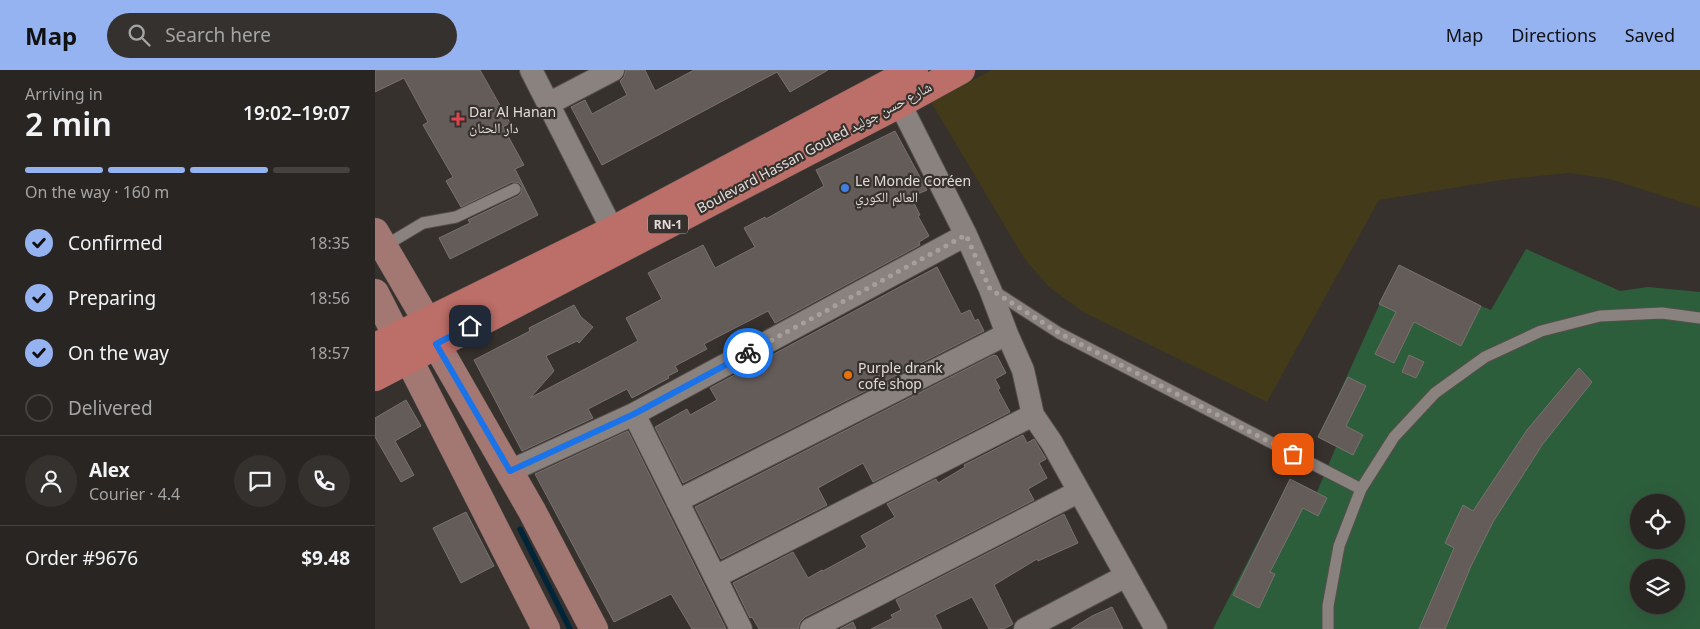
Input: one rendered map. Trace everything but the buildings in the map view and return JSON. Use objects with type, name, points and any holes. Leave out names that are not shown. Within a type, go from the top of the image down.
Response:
[{"type":"main road","name":"Boulevard Hassan Gouled شارع حسن جوليد","points":[[894,94],[914,70]]},
{"type":"main road","name":"Boulevard Hassan Gouled شارع حسن جوليد","points":[[375,377],[393,347],[432,332],[617,239],[894,94],[961,70]]},
{"type":"main road","points":[[379,239],[510,471],[594,629]]},
{"type":"main road","points":[[375,293],[393,347],[546,629]]},
{"type":"street","points":[[531,70],[617,239]]},
{"type":"street","points":[[548,104],[613,70]]},
{"type":"street","points":[[894,94],[966,235],[990,289],[1023,370],[1033,415],[1052,443],[1156,629]]},
{"type":"street","points":[[510,471],[634,414],[966,235]]},
{"type":"street","points":[[677,501],[1007,334]]},
{"type":"street","points":[[634,414],[741,629]]},
{"type":"street","points":[[715,577],[1033,415]]},
{"type":"street","points":[[811,629],[1078,492]]},
{"type":"street","points":[[1025,629],[1125,576]]},
{"type":"lane","points":[[379,239],[423,223],[456,217],[515,189]]},
{"type":"lane","points":[[990,289],[1059,333],[1361,489]]},
{"type":"lane","points":[[1328,629],[1328,606],[1339,546],[1361,489],[1393,437],[1435,393],[1485,357],[1541,331],[1600,316],[1662,312],[1700,318]]},
{"type":"green space","points":[[1526,249],[1620,291],[1648,287],[1700,292],[1700,629],[1213,629],[1290,479],[1317,492],[1336,447],[1318,437],[1399,265],[1491,310]]},
{"type":"sand","points":[[992,70],[1700,70],[1700,208],[1610,179],[1569,173],[1508,179],[1379,200],[1267,402],[1085,313],[1049,287],[1024,258],[931,102]]},
{"type":"waterway","points":[[520,529],[570,629]]},
{"type":"way so far","points":[[748,353],[966,235],[990,289],[1059,333],[1293,454]]},
{"type":"place","name":"Dar Al Hanan دار الحنان","points":[[458,119]]},
{"type":"place","name":"Le Monde Coréen العالم الكوري","points":[[845,188]]},
{"type":"place","name":"Purple drank cofe shop","points":[[848,375]]},
{"type":"route","points":[[470,326],[436,344],[510,471],[634,414],[748,353]]}]
